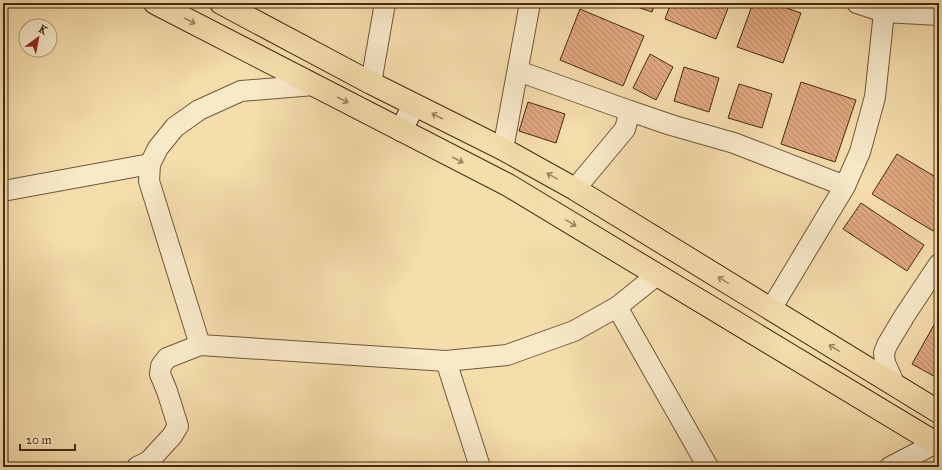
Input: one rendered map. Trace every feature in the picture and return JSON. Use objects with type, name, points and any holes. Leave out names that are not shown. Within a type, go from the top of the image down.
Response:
[{"type":"main road","points":[[155,3],[508,185],[938,444]]},
{"type":"main road","points":[[221,3],[371,83],[503,149],[575,189],[939,412]]},
{"type":"street","points":[[371,83],[385,3]]},
{"type":"street","points":[[503,149],[530,3]]},
{"type":"street","points":[[857,3],[939,15]]},
{"type":"street","points":[[771,309],[844,186],[860,152],[875,97],[884,7]]},
{"type":"street","points":[[518,71],[671,125],[734,143],[844,186]]},
{"type":"street","points":[[200,345],[149,181],[150,164],[158,148],[176,127],[199,110],[241,91],[314,85]]},
{"type":"street","points":[[401,130],[414,105]]},
{"type":"street","points":[[575,189],[625,129],[630,111]]},
{"type":"street","points":[[3,191],[150,164]]},
{"type":"street","points":[[895,385],[885,363],[884,353],[887,345],[905,315],[939,264]]},
{"type":"street","points":[[147,465],[172,436],[178,426],[160,374],[160,366],[167,358],[200,345],[446,361],[507,355],[574,331],[617,307],[657,275]]},
{"type":"street","points":[[617,307],[708,467]]},
{"type":"street","points":[[854,360],[869,360],[884,353]]},
{"type":"street","points":[[446,361],[480,467]]},
{"type":"street","points":[[890,467],[938,444]]},
{"type":"building","points":[[625,3],[655,3],[652,12]]},
{"type":"building","points":[[671,3],[730,3],[716,39],[665,19]]},
{"type":"building","points":[[753,3],[772,3],[801,13],[783,63],[737,47]]},
{"type":"building","points":[[580,9],[644,36],[623,86],[560,60]]},
{"type":"building","points":[[650,54],[673,67],[656,100],[633,88]]},
{"type":"building","points":[[684,67],[719,78],[709,112],[674,101]]},
{"type":"building","points":[[801,82],[856,100],[835,162],[781,144]]},
{"type":"building","points":[[739,84],[772,94],[762,128],[728,118]]},
{"type":"building","points":[[528,102],[565,114],[556,143],[519,131]]},
{"type":"building","points":[[897,154],[939,179],[939,221],[933,231],[872,194]]},
{"type":"building","points":[[861,203],[924,245],[907,271],[843,229]]},
{"type":"building","points":[[939,316],[939,379],[912,364]]}]
